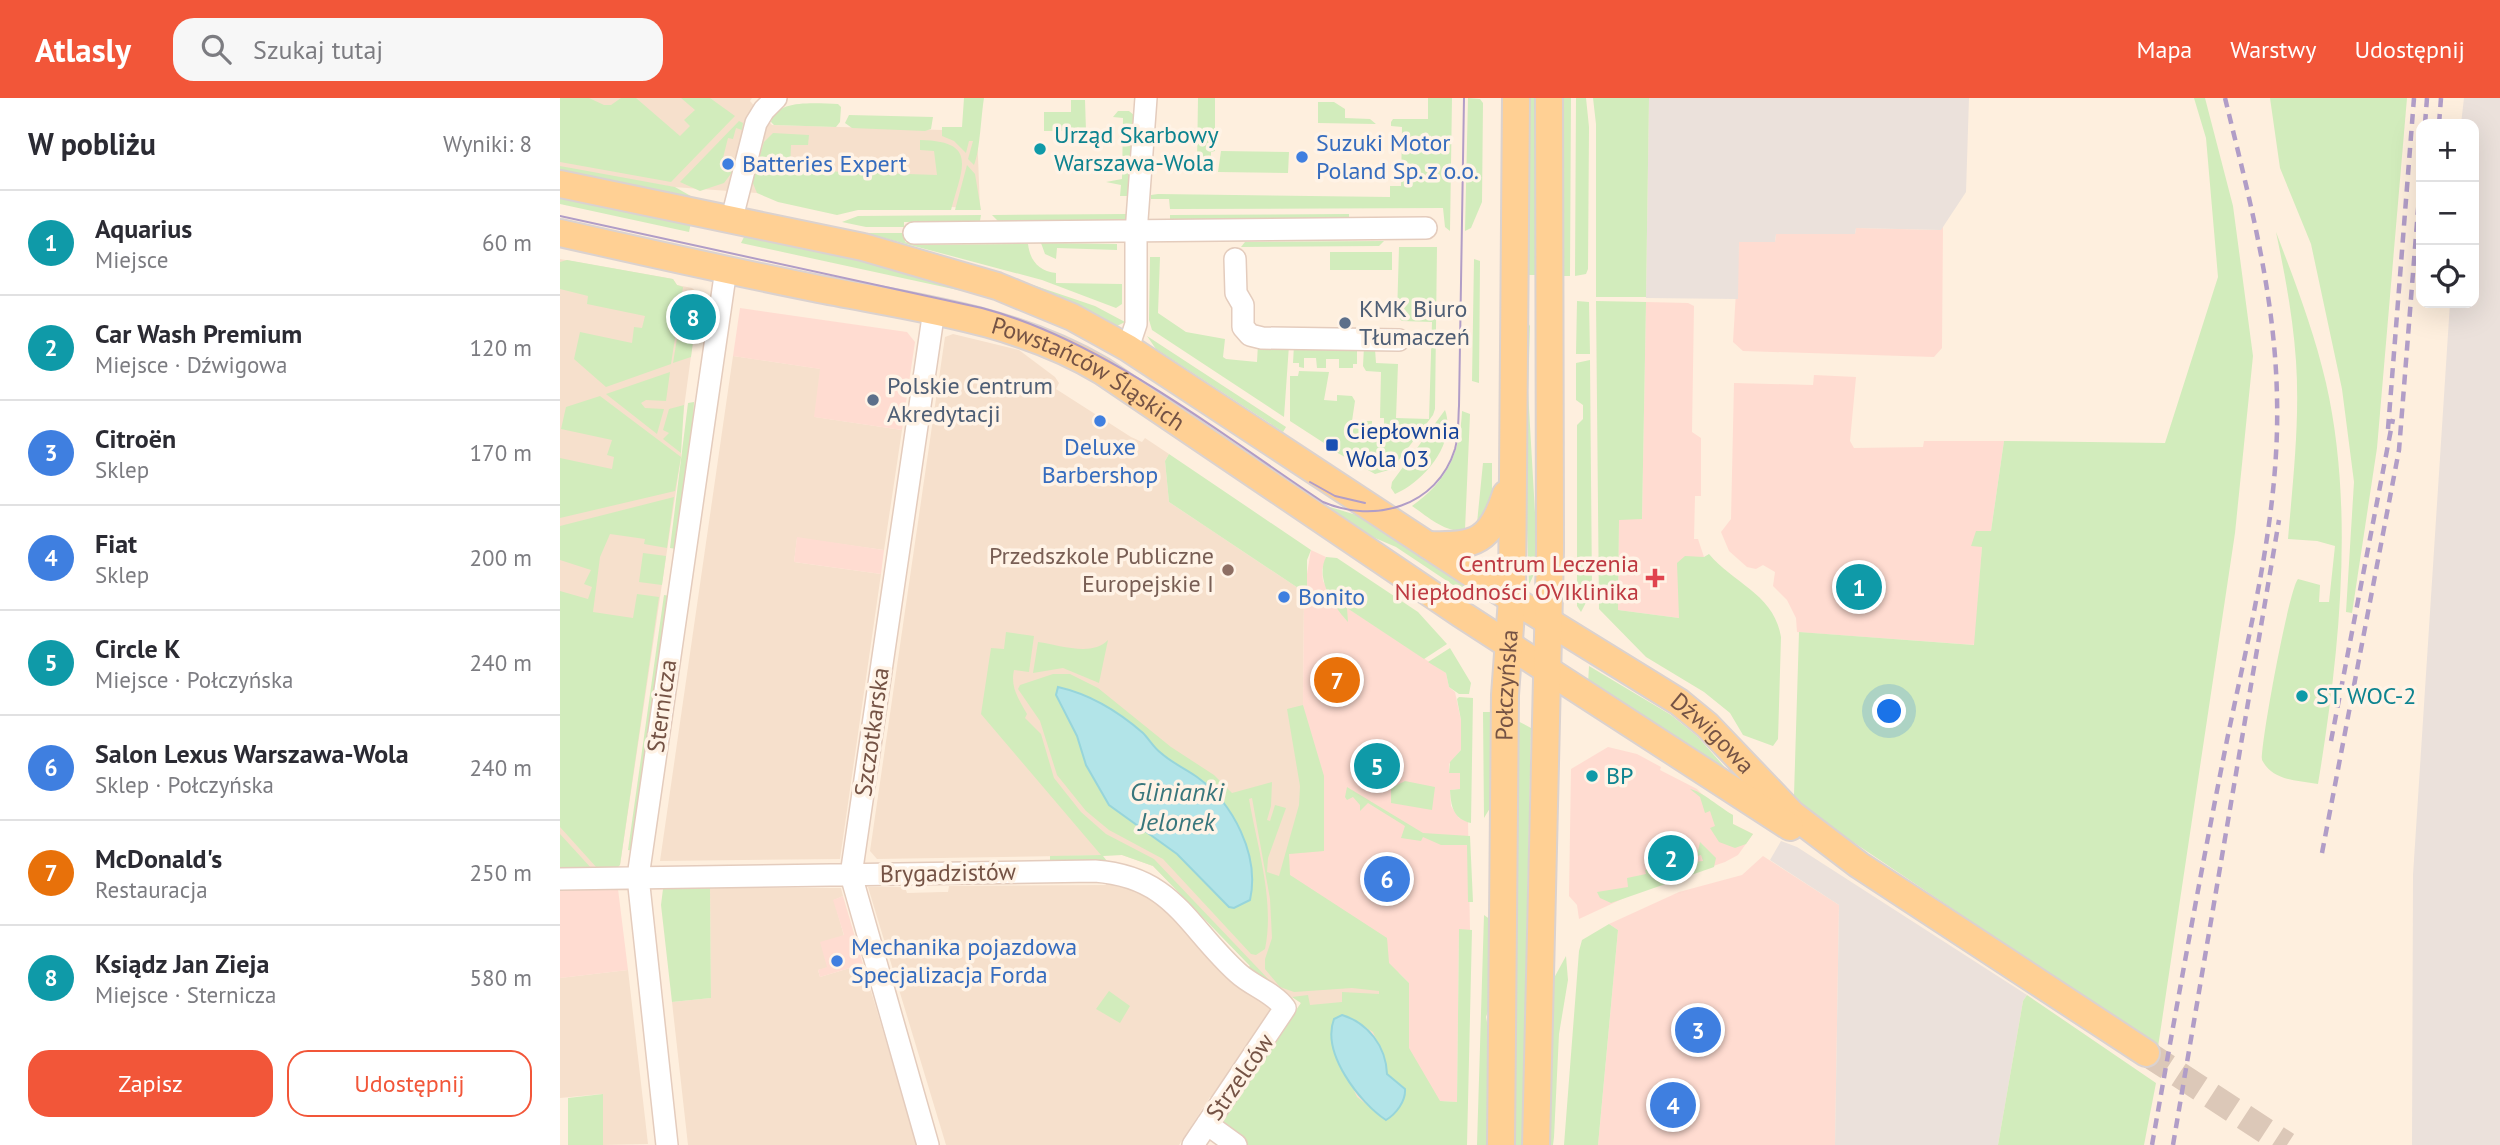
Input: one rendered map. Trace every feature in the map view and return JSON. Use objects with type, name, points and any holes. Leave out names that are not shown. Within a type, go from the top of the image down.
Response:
[{"type":"main road","name":"Połczyńska","points":[[1501,1145],[1507,644],[1512,599],[1516,98]]},
{"type":"main road","name":"Połczyńska","points":[[1536,1145],[1549,622],[1549,98]]},
{"type":"main road","name":"Powstańców Śląskich","points":[[560,184],[863,247],[997,286],[1072,317],[1128,348],[1549,622]]},
{"type":"main road","name":"Powstańców Śląskich","points":[[560,233],[934,310],[1024,333],[1096,367],[1548,670]]},
{"type":"main road","points":[[1513,319],[1517,310],[1524,308],[1540,314],[1548,321]]},
{"type":"main road","points":[[1428,545],[1467,544],[1487,534],[1498,520],[1511,479]]},
{"type":"main road","name":"Dźwigowa","points":[[1549,622],[1679,702],[1707,725],[1792,814],[1859,865]]},
{"type":"main road","name":"Dźwigowa","points":[[1548,670],[1774,817],[1859,865],[2146,1053]]},
{"type":"street","points":[[732,218],[752,134],[764,110],[776,98]]},
{"type":"street","points":[[1128,348],[1136,324],[1136,233],[1146,98]]},
{"type":"street","points":[[914,233],[1136,233],[1426,228]]},
{"type":"street","points":[[1234,258],[1236,293],[1243,305],[1243,327],[1250,335],[1262,338],[1399,340]]},
{"type":"street","name":"Sternicza","points":[[667,1145],[638,877],[726,269]]},
{"type":"street","name":"Szczotkarska","points":[[928,1145],[851,875],[934,310]]},
{"type":"street","name":"Brygadzistów","points":[[560,878],[1028,871],[1125,873],[1156,888],[1239,974],[1285,1008]]},
{"type":"street","name":"Strzelców","points":[[1193,1145],[1285,1008]]},
{"type":"street","points":[[1207,1124],[1236,1145]]},
{"type":"shaded area","points":[[560,98],[752,98],[750,101],[772,125],[977,131],[980,209],[673,187],[560,168]]},
{"type":"shaded area","points":[[1649,98],[1969,98],[1966,192],[1941,230],[1856,228],[1855,234],[1776,234],[1775,242],[1739,242],[1738,299],[1646,298]]},
{"type":"shaded area","points":[[2464,98],[2500,98],[2500,1145],[2412,1145],[2413,875],[2450,308],[2479,308],[2479,119],[2462,119]]},
{"type":"shaded area","points":[[1943,226],[1942,348],[1934,357],[1743,351],[1733,342],[1739,242],[1775,242],[1776,234],[1855,234],[1856,228],[1940,230]]},
{"type":"shaded area","points":[[560,259],[673,279],[677,285],[692,288],[703,297],[699,319],[696,319],[681,430],[681,457],[620,865],[560,872]]},
{"type":"shaded area","points":[[1646,302],[1688,303],[1694,306],[1692,432],[1701,438],[1701,496],[1695,496],[1694,539],[1698,539],[1704,557],[1679,618],[1618,610],[1619,519],[1642,519]]},
{"type":"shaded area","points":[[740,308],[907,332],[915,342],[902,430],[814,417],[820,369],[733,356]]},
{"type":"shaded area","points":[[953,334],[1019,350],[1055,377],[1059,383],[1056,389],[1131,437],[1142,442],[1145,438],[1169,454],[1165,461],[1169,502],[1304,592],[1303,705],[1387,938],[1457,1145],[1218,1145],[1235,1097],[1301,1003],[1248,968],[1250,966],[1153,866],[1122,855],[877,859],[870,851],[945,337]]},
{"type":"shaded area","points":[[733,356],[821,369],[815,417],[902,430],[884,550],[797,538],[794,562],[881,574],[840,859],[660,861]]},
{"type":"shaded area","points":[[1814,375],[1856,377],[1850,441],[1854,448],[1923,447],[1924,441],[2004,441],[1991,531],[1982,547],[1975,645],[1797,632],[1796,618],[1787,600],[1773,586],[1775,572],[1763,565],[1756,569],[1747,567],[1729,551],[1721,532],[1731,519],[1734,383],[1813,385]]},
{"type":"shaded area","points":[[797,537],[884,550],[881,574],[794,562]]},
{"type":"shaded area","points":[[1311,550],[1326,557],[1322,570],[1323,581],[1346,620],[1346,607],[1446,673],[1449,687],[1455,692],[1461,720],[1461,750],[1449,764],[1449,772],[1460,773],[1460,789],[1450,790],[1451,806],[1459,818],[1468,822],[1470,930],[1459,930],[1457,1102],[1440,1101],[1409,1048],[1409,983],[1389,963],[1387,938],[1290,875],[1289,854],[1323,851],[1303,705],[1304,592]]},
{"type":"shaded area","points":[[1608,747],[1637,754],[1661,767],[1660,770],[1697,789],[1712,804],[1733,815],[1733,824],[1753,834],[1738,855],[1725,862],[1635,893],[1579,919],[1577,905],[1569,896],[1571,769]]},
{"type":"shaded area","points":[[1781,841],[1797,847],[2027,995],[2023,1001],[1998,1145],[1835,1145],[1839,905],[1770,860]]},
{"type":"shaded area","points":[[1763,856],[1839,905],[1835,1145],[1598,1145],[1618,930],[1609,924],[1679,892],[1742,875]]},
{"type":"shaded area","points":[[1109,878],[1148,890],[1276,1005],[1216,1097],[1210,1097],[1179,1145],[946,1145],[868,887],[905,887],[907,893],[948,892],[949,886],[1106,885]]},
{"type":"shaded area","points":[[710,888],[841,888],[843,896],[834,900],[844,936],[827,968],[818,970],[820,977],[863,964],[917,1145],[688,1145],[672,1002],[711,998]]},
{"type":"shaded area","points":[[618,889],[628,970],[560,978],[560,890]]},
{"type":"shaded area","points":[[843,896],[863,964],[820,977],[818,970],[827,967],[820,942],[844,935],[833,900]]},
{"type":"shaded area","points":[[628,970],[648,1144],[603,1145],[602,1094],[560,1098],[560,978]]},
{"type":"green space","points":[[560,98],[589,98],[604,105],[611,105],[621,98],[636,98],[680,136],[690,126],[684,120],[695,110],[681,98],[710,98],[735,116],[671,182],[560,162]]},
{"type":"green space","points":[[964,98],[984,98],[974,165],[968,159],[973,141],[969,141],[966,153],[954,141],[942,136],[942,127],[962,127]]},
{"type":"green space","points":[[1198,98],[1215,98],[1215,151],[1211,152],[1211,172],[1199,169],[1197,164]]},
{"type":"green space","points":[[1428,98],[1452,98],[1450,231],[1445,227],[1443,208],[1170,209],[1169,199],[1151,199],[1151,195],[1158,194],[1390,197],[1390,186],[1401,186],[1402,127],[1391,126],[1391,122],[1393,119],[1428,119]]},
{"type":"green space","points":[[1468,98],[1480,99],[1483,103],[1482,202],[1471,228],[1465,231]]},
{"type":"green space","points":[[1527,98],[1539,98],[1536,275],[1524,275]]},
{"type":"green space","points":[[1561,98],[1571,98],[1570,276],[1559,276]]},
{"type":"green space","points":[[1576,98],[1586,98],[1589,127],[1588,269],[1586,274],[1575,276]]},
{"type":"green space","points":[[1593,98],[1649,98],[1646,297],[1596,297],[1596,124]]},
{"type":"green space","points":[[2194,98],[2205,98],[2233,206],[2253,356],[2235,533],[2158,1047],[1798,805],[1794,795],[1799,632],[1974,645],[1982,547],[1971,546],[1976,531],[1991,531],[2004,441],[2165,443],[2218,277],[2206,138]]},
{"type":"green space","points":[[2270,98],[2407,98],[2377,448],[2352,613],[2346,612],[2354,482],[2342,389],[2311,244],[2280,168]]},
{"type":"green space","points":[[1071,100],[1085,100],[1086,131],[1044,131],[1044,112],[1071,112]]},
{"type":"green space","points":[[1318,102],[1334,102],[1345,109],[1345,118],[1370,119],[1376,124],[1318,123]]},
{"type":"green space","points":[[810,103],[838,104],[841,107],[840,122],[836,127],[774,125],[771,122],[775,114],[789,106]]},
{"type":"green space","points":[[1118,111],[1129,111],[1135,116],[1130,196],[1120,196],[1121,185],[1106,182],[1122,179],[1123,118],[1113,117]]},
{"type":"green space","points":[[849,115],[933,117],[931,129],[925,131],[852,128],[845,123]]},
{"type":"green space","points":[[739,121],[743,123],[742,130],[736,128],[733,139],[728,138],[721,166],[733,171],[724,183],[700,191],[680,182]]},
{"type":"green space","points":[[773,133],[809,135],[808,145],[791,145],[790,170],[937,175],[934,151],[920,150],[920,140],[951,145],[959,152],[962,170],[951,210],[858,210],[837,215],[778,202],[757,193],[752,181],[764,142]]},
{"type":"green space","points":[[1221,151],[1289,152],[1288,173],[1218,172]]},
{"type":"green space","points":[[967,165],[975,174],[981,210],[955,210]]},
{"type":"green space","points":[[560,166],[675,187],[696,199],[560,176]]},
{"type":"green space","points":[[560,197],[692,218],[689,232],[560,204]]},
{"type":"green space","points":[[1128,214],[1124,222],[998,221],[992,215]]},
{"type":"green space","points":[[1349,214],[1349,220],[1170,221],[1170,215]]},
{"type":"green space","points":[[981,215],[980,221],[904,222],[904,227],[866,227],[842,222],[858,216]]},
{"type":"green space","points":[[2276,232],[2304,307],[2326,383],[2335,431],[2340,481],[2341,584],[2332,686],[2318,784],[2279,776],[2262,760],[2276,666],[2294,589],[2298,579],[2320,585],[2319,602],[2329,602],[2335,546],[2317,541],[2288,539],[2297,383],[2291,312]]},
{"type":"green space","points":[[865,233],[904,233],[905,242],[915,245],[1028,244],[1036,264],[1056,273],[1056,283],[1122,284],[1122,304],[1116,308],[1042,280]]},
{"type":"green space","points":[[745,235],[869,261],[990,297],[741,243]]},
{"type":"green space","points":[[1384,241],[1379,246],[1241,247],[1245,242]]},
{"type":"green space","points":[[1041,243],[1117,244],[1117,250],[1057,248],[1056,259],[1045,254]]},
{"type":"green space","points":[[1399,247],[1437,247],[1435,409],[1433,415],[1392,469],[1375,474],[1336,452],[1339,446],[1327,439],[1324,443],[1290,421],[1290,376],[1298,376],[1299,371],[1329,372],[1324,400],[1337,401],[1337,395],[1352,396],[1355,401],[1352,421],[1372,421],[1372,430],[1384,431],[1384,418],[1380,418],[1381,372],[1366,371],[1363,366],[1364,346],[1375,349],[1376,363],[1398,364],[1396,418],[1429,419],[1432,322],[1402,321],[1397,316]]},
{"type":"green space","points":[[1330,252],[1392,252],[1392,270],[1330,270]]},
{"type":"green space","points":[[1150,257],[1160,257],[1158,313],[1186,332],[1225,339],[1223,357],[1226,359],[1257,362],[1258,344],[1289,345],[1284,417],[1152,330],[1149,320]]},
{"type":"green space","points":[[1474,259],[1480,261],[1479,383],[1472,381]]},
{"type":"green space","points":[[567,260],[673,279],[677,285],[683,287],[671,364],[606,387],[574,359],[580,332],[632,343],[634,327],[642,328],[645,316],[587,304],[588,296],[560,289],[560,262]]},
{"type":"green space","points":[[1009,277],[1095,306],[1125,322],[1115,327]]},
{"type":"green space","points":[[684,295],[694,303],[695,295],[703,297],[699,319],[696,319],[691,357],[673,363]]},
{"type":"green space","points":[[1577,301],[1589,302],[1590,354],[1576,354]]},
{"type":"green space","points":[[1596,301],[1646,302],[1642,519],[1619,520],[1618,610],[1679,618],[1677,563],[1685,556],[1704,557],[1709,554],[1752,591],[1770,610],[1781,637],[1778,739],[1773,746],[1743,735],[1730,713],[1704,692],[1646,657],[1599,609]]},
{"type":"green space","points":[[1526,319],[1530,326],[1528,391],[1538,565],[1529,585],[1524,446]]},
{"type":"green space","points":[[1147,336],[1286,427],[1283,432],[1156,349]]},
{"type":"green space","points":[[1294,345],[1357,345],[1357,364],[1353,364],[1353,368],[1339,368],[1339,359],[1326,359],[1326,368],[1317,368],[1316,358],[1304,358],[1304,368],[1299,367],[1299,363],[1293,363]]},
{"type":"green space","points":[[1590,360],[1592,591],[1581,612],[1577,606],[1577,425],[1583,419],[1583,405],[1576,400],[1576,363]]},
{"type":"green space","points":[[670,372],[666,401],[646,400],[641,403],[645,408],[664,409],[657,434],[606,394]]},
{"type":"green space","points":[[600,396],[681,457],[675,491],[560,518],[560,458],[612,469],[614,457],[607,455],[612,440],[561,429],[566,407]]},
{"type":"green space","points":[[694,402],[691,464],[677,549],[670,548],[688,403]]},
{"type":"green space","points":[[684,405],[681,453],[663,439],[669,433],[663,430],[669,409]]},
{"type":"green space","points":[[1445,410],[1446,435],[1435,460],[1417,480],[1395,494],[1391,488],[1392,482]]},
{"type":"green space","points":[[1462,411],[1470,414],[1465,530],[1458,531],[1437,523],[1412,506],[1434,487],[1449,465],[1455,453]]},
{"type":"green space","points":[[1169,454],[1311,550],[1307,560],[1307,594],[1169,502],[1165,461]]},
{"type":"green space","points":[[1483,463],[1492,463],[1492,516],[1477,523]]},
{"type":"green space","points":[[674,497],[667,548],[644,544],[645,539],[610,534],[600,557],[593,612],[633,618],[637,594],[659,597],[620,865],[617,868],[597,868],[560,827],[560,591],[588,599],[592,587],[584,584],[591,570],[560,560],[560,526]]},
{"type":"green space","points":[[1320,504],[1363,517],[1469,581],[1468,595],[1396,547],[1368,535]]},
{"type":"green space","points":[[643,553],[666,556],[662,585],[639,582]]},
{"type":"green space","points":[[1326,557],[1337,558],[1418,612],[1447,644],[1424,659],[1347,608],[1348,622],[1324,583],[1323,565]]},
{"type":"green space","points":[[664,595],[670,596],[634,851],[628,850]]},
{"type":"green space","points":[[1006,632],[1034,636],[1029,672],[1014,670],[1013,682],[1027,714],[1025,718],[1041,734],[1054,778],[1081,812],[1106,834],[1154,859],[1273,984],[1248,968],[1250,966],[1153,866],[1122,855],[1103,856],[1107,861],[1050,861],[1050,856],[1101,855],[981,714],[991,648],[1004,649]]},
{"type":"green space","points":[[1108,640],[1099,683],[1063,668],[1033,673],[1038,642],[1085,649],[1101,645]]},
{"type":"green space","points":[[1450,648],[1471,683],[1469,694],[1459,694],[1449,687],[1446,673],[1428,662]]},
{"type":"green space","points":[[1589,666],[1671,715],[1697,736],[1730,773],[1588,684]]},
{"type":"green space","points":[[1053,674],[1070,674],[1098,688],[1171,747],[1214,775],[1232,793],[1272,782],[1271,806],[1267,820],[1270,821],[1275,805],[1286,808],[1268,858],[1267,872],[1279,876],[1299,805],[1300,786],[1287,709],[1303,705],[1324,776],[1324,851],[1289,854],[1290,875],[1387,938],[1389,963],[1409,983],[1409,1048],[1440,1101],[1457,1102],[1459,929],[1472,930],[1467,1145],[1247,1145],[1222,1126],[1220,1121],[1301,1003],[1292,997],[1308,995],[1310,1005],[1342,1002],[1342,992],[1379,994],[1379,991],[1352,988],[1294,992],[1280,987],[1265,969],[1265,959],[1272,938],[1270,899],[1252,798],[1249,799],[1264,874],[1268,912],[1265,949],[1256,955],[1251,954],[1163,859],[1109,830],[1086,811],[1057,775],[1040,721],[1018,689],[1020,685]],"holes":[[[1056,695],[1143,734],[1161,754],[1200,779],[1222,801],[1213,892],[1177,854],[1109,805],[1086,765],[1077,736]],[[1351,1018],[1373,1032],[1386,1062],[1387,1074],[1405,1096],[1393,1115],[1386,1120],[1357,1097],[1336,1052]]]},
{"type":"green space","points":[[1459,697],[1473,698],[1471,823],[1457,815],[1450,796],[1450,790],[1460,789],[1460,773],[1449,773],[1450,762],[1461,750]]},
{"type":"green space","points":[[1483,712],[1492,712],[1490,808],[1484,818]]},
{"type":"green space","points":[[1512,718],[1531,728],[1522,1145],[1509,1145]]},
{"type":"green space","points":[[1405,781],[1435,787],[1432,810],[1391,803],[1391,788]]},
{"type":"green space","points":[[1347,787],[1423,833],[1470,836],[1473,902],[1468,902],[1467,845],[1441,845],[1423,837],[1421,841],[1401,838],[1405,826],[1368,803],[1360,811],[1360,805],[1353,797],[1347,800],[1345,797]]},
{"type":"green space","points":[[1690,789],[1733,815],[1733,824],[1753,834],[1746,844],[1735,848],[1719,842],[1710,828],[1715,826],[1710,811],[1705,813],[1700,797]]},
{"type":"green space","points":[[560,834],[592,869],[560,872]]},
{"type":"green space","points":[[1700,842],[1716,858],[1714,867],[1611,903],[1600,898],[1597,892],[1628,887],[1627,878],[1646,874],[1645,870],[1669,865],[1671,870],[1678,868],[1677,864],[1703,861],[1701,855],[1697,856]]},
{"type":"green space","points":[[710,888],[711,998],[672,1002],[661,905],[663,889]]},
{"type":"green space","points":[[1484,915],[1491,920],[1489,1008],[1486,1017],[1493,1052],[1493,1145],[1477,1145]]},
{"type":"green space","points":[[1609,924],[1618,930],[1598,1145],[1564,1145],[1579,951],[1582,940]]},
{"type":"green space","points":[[1566,956],[1568,980],[1559,1034],[1554,1137],[1553,1145],[1550,1145],[1554,978]]},
{"type":"green space","points":[[1109,991],[1130,1006],[1120,1023],[1096,1009]]},
{"type":"green space","points":[[2027,995],[2156,1083],[2144,1145],[1998,1145],[2023,1001]]},
{"type":"green space","points":[[603,1094],[603,1145],[568,1145],[568,1098]]},
{"type":"water","name":"Glinianki Jelonek","points":[[1058,687],[1092,699],[1124,718],[1143,733],[1158,751],[1197,777],[1222,801],[1241,831],[1247,848],[1251,865],[1250,900],[1234,908],[1229,907],[1177,854],[1109,805],[1086,765],[1077,736],[1056,695]]},
{"type":"water","points":[[1342,1015],[1360,1024],[1374,1037],[1383,1054],[1387,1074],[1405,1089],[1400,1107],[1386,1120],[1355,1090],[1338,1061],[1331,1032],[1334,1019]]},
{"type":"tunnel","points":[[2146,1053],[2287,1145]]},
{"type":"tram line","points":[[560,216],[982,308],[1027,323],[1072,342],[1159,391],[1323,502],[1363,511],[1382,510],[1401,506],[1434,485],[1446,469],[1456,444],[1459,406],[1464,98]]},
{"type":"tram line","points":[[1310,482],[1335,496],[1365,503]]},
{"type":"railway","points":[[2152,1145],[2207,841],[2262,570],[2274,484],[2277,397],[2271,321],[2259,246],[2225,98]]},
{"type":"railway","points":[[2388,429],[2414,98]]},
{"type":"railway","points":[[2425,119],[2427,98]]},
{"type":"railway","points":[[2439,119],[2441,98]]},
{"type":"railway","points":[[2322,853],[2399,450],[2420,182]]},
{"type":"railway","points":[[2331,741],[2393,419]]},
{"type":"railway","points":[[2173,1145],[2279,520]]},
{"type":"place","name":"Urząd Skarbowy Warszawa-Wola","points":[[1040,149]]},
{"type":"place","name":"Suzuki Motor Poland Sp. z o.o.","points":[[1302,157]]},
{"type":"place","name":"Batteries Expert","points":[[728,164]]},
{"type":"place","name":"Ksiądz Jan Zieja","points":[[693,317]]},
{"type":"place","name":"KMK Biuro Tłumaczeń","points":[[1345,323]]},
{"type":"place","name":"Polskie Centrum Akredytacji","points":[[873,400]]},
{"type":"place","name":"Deluxe Barbershop","points":[[1100,421]]},
{"type":"place","name":"Ciepłownia Wola 03","points":[[1332,445]]},
{"type":"place","name":"Przedszkole Publiczne Europejskie I","points":[[1228,570]]},
{"type":"place","name":"Centrum Leczenia Niepłodności OVIklinika","points":[[1655,578]]},
{"type":"place","name":"Aquarius","points":[[1859,587]]},
{"type":"place","name":"Bonito","points":[[1284,597]]},
{"type":"place","name":"McDonald's","points":[[1337,680]]},
{"type":"place","name":"ST WOC-2","points":[[2302,696]]},
{"type":"place","name":"Circle K","points":[[1377,766]]},
{"type":"place","name":"BP","points":[[1592,776]]},
{"type":"place","name":"Car Wash Premium","points":[[1671,858]]},
{"type":"place","name":"Salon Lexus Warszawa-Wola","points":[[1387,879]]},
{"type":"place","name":"Mechanika pojazdowa Specjalizacja Forda","points":[[837,961]]},
{"type":"place","name":"Citroën","points":[[1698,1030]]},
{"type":"place","name":"Fiat","points":[[1673,1105]]}]
